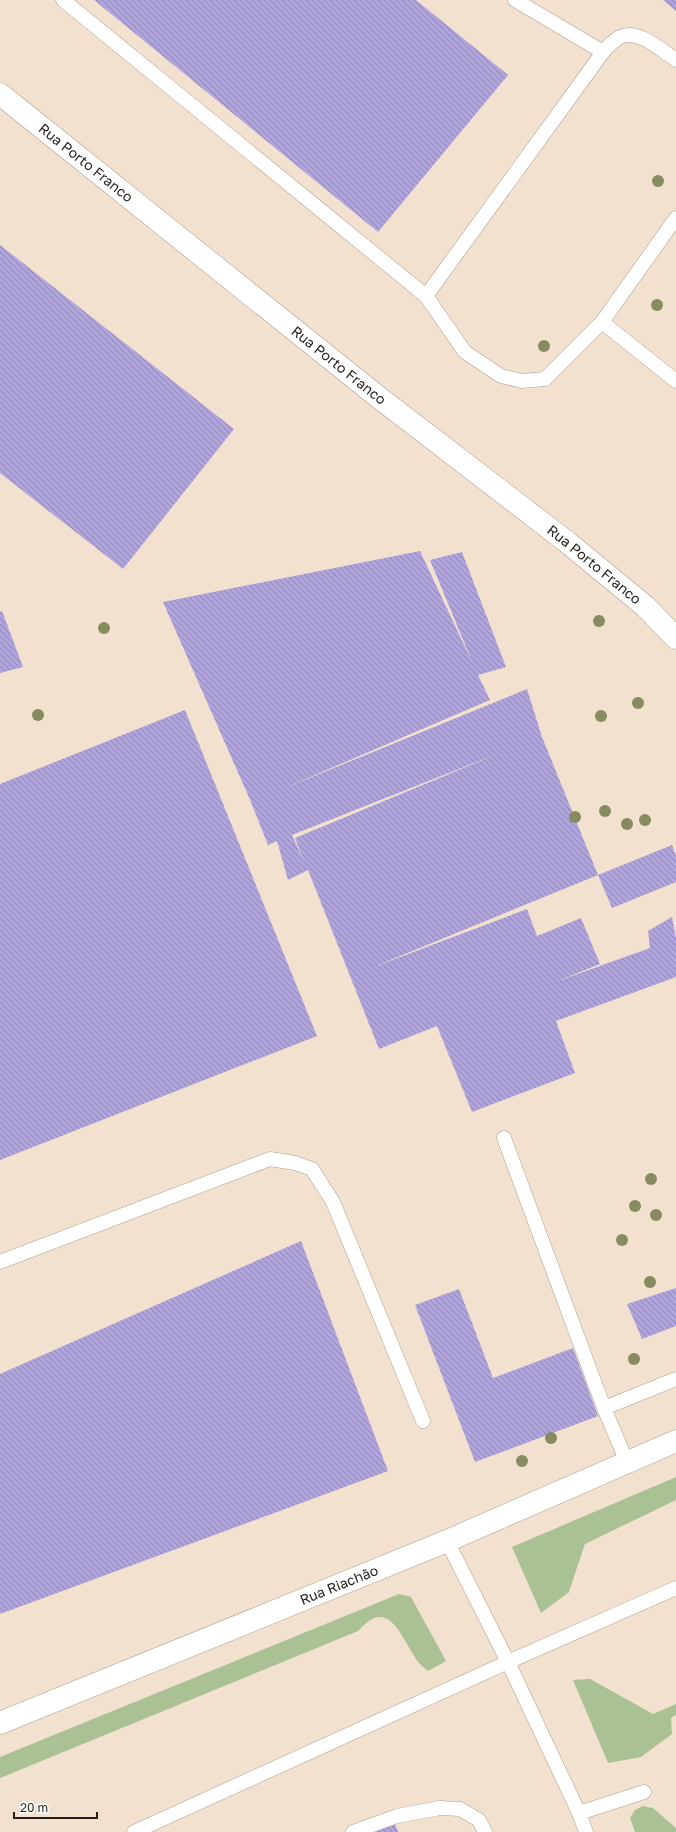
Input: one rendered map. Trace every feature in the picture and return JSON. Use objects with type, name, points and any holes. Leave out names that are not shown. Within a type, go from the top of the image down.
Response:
[{"type":"street","name":"Rua Porto Franco","points":[[0,94],[377,396],[579,552],[646,606],[676,638]]},
{"type":"street","name":"Rua Riachão","points":[[0,1723],[447,1541],[676,1441]]},
{"type":"lane","points":[[63,0],[426,296],[465,352],[501,376],[522,381],[545,380],[602,322],[676,218]]},
{"type":"lane","points":[[515,0],[603,52]]},
{"type":"lane","points":[[426,296],[603,52],[621,36],[632,35],[643,39],[676,60]]},
{"type":"lane","points":[[602,322],[676,381]]},
{"type":"lane","points":[[504,1138],[604,1408],[627,1462]]},
{"type":"lane","points":[[0,1262],[270,1159],[296,1163],[312,1169],[333,1202],[422,1421]]},
{"type":"lane","points":[[604,1408],[676,1379]]},
{"type":"lane","points":[[447,1541],[508,1662],[579,1813],[586,1832]]},
{"type":"lane","points":[[134,1832],[508,1662],[676,1588]]},
{"type":"lane","points":[[579,1813],[644,1792]]},
{"type":"lane","points":[[353,1832],[397,1816],[440,1808],[460,1809],[480,1820],[485,1832]]},
{"type":"green space","points":[[676,1477],[676,1500],[585,1544],[569,1592],[541,1613],[512,1547]]},
{"type":"green space","points":[[399,1594],[411,1597],[446,1661],[428,1671],[415,1658],[395,1625],[385,1618],[377,1617],[370,1620],[358,1631],[0,1778],[0,1757]]},
{"type":"green space","points":[[590,1679],[653,1714],[676,1704],[676,1715],[671,1718],[672,1734],[641,1757],[608,1763],[573,1680]]},
{"type":"green space","points":[[643,1806],[653,1808],[676,1828],[676,1832],[635,1832],[630,1818],[635,1810]]},
{"type":"building","points":[[94,0],[416,0],[508,75],[378,232]]},
{"type":"building","points":[[663,0],[676,0],[676,11]]},
{"type":"building","points":[[0,245],[234,429],[123,569],[0,473]]},
{"type":"building","points":[[420,551],[473,664],[430,560],[462,552],[506,667],[478,675],[490,700],[280,790],[527,689],[542,737],[598,875],[371,968],[527,909],[537,936],[581,918],[600,964],[555,982],[650,948],[648,931],[672,917],[676,938],[676,977],[556,1021],[575,1073],[472,1112],[437,1026],[379,1049],[308,870],[288,880],[277,841],[268,845],[251,802],[163,602]],"holes":[[[502,752],[295,838],[304,862],[292,835]]]},
{"type":"building","points":[[2,611],[23,667],[0,673],[0,612]]},
{"type":"building","points":[[185,710],[317,1036],[0,1160],[0,784]]},
{"type":"building","points":[[672,845],[676,856],[676,882],[612,908],[598,875]]},
{"type":"building","points":[[301,1241],[388,1471],[0,1614],[0,1374]]},
{"type":"building","points":[[676,1288],[676,1326],[642,1339],[627,1304]]},
{"type":"building","points":[[459,1289],[493,1378],[573,1348],[598,1416],[475,1462],[415,1305]]},
{"type":"building","points":[[395,1824],[398,1832],[375,1832]]}]
